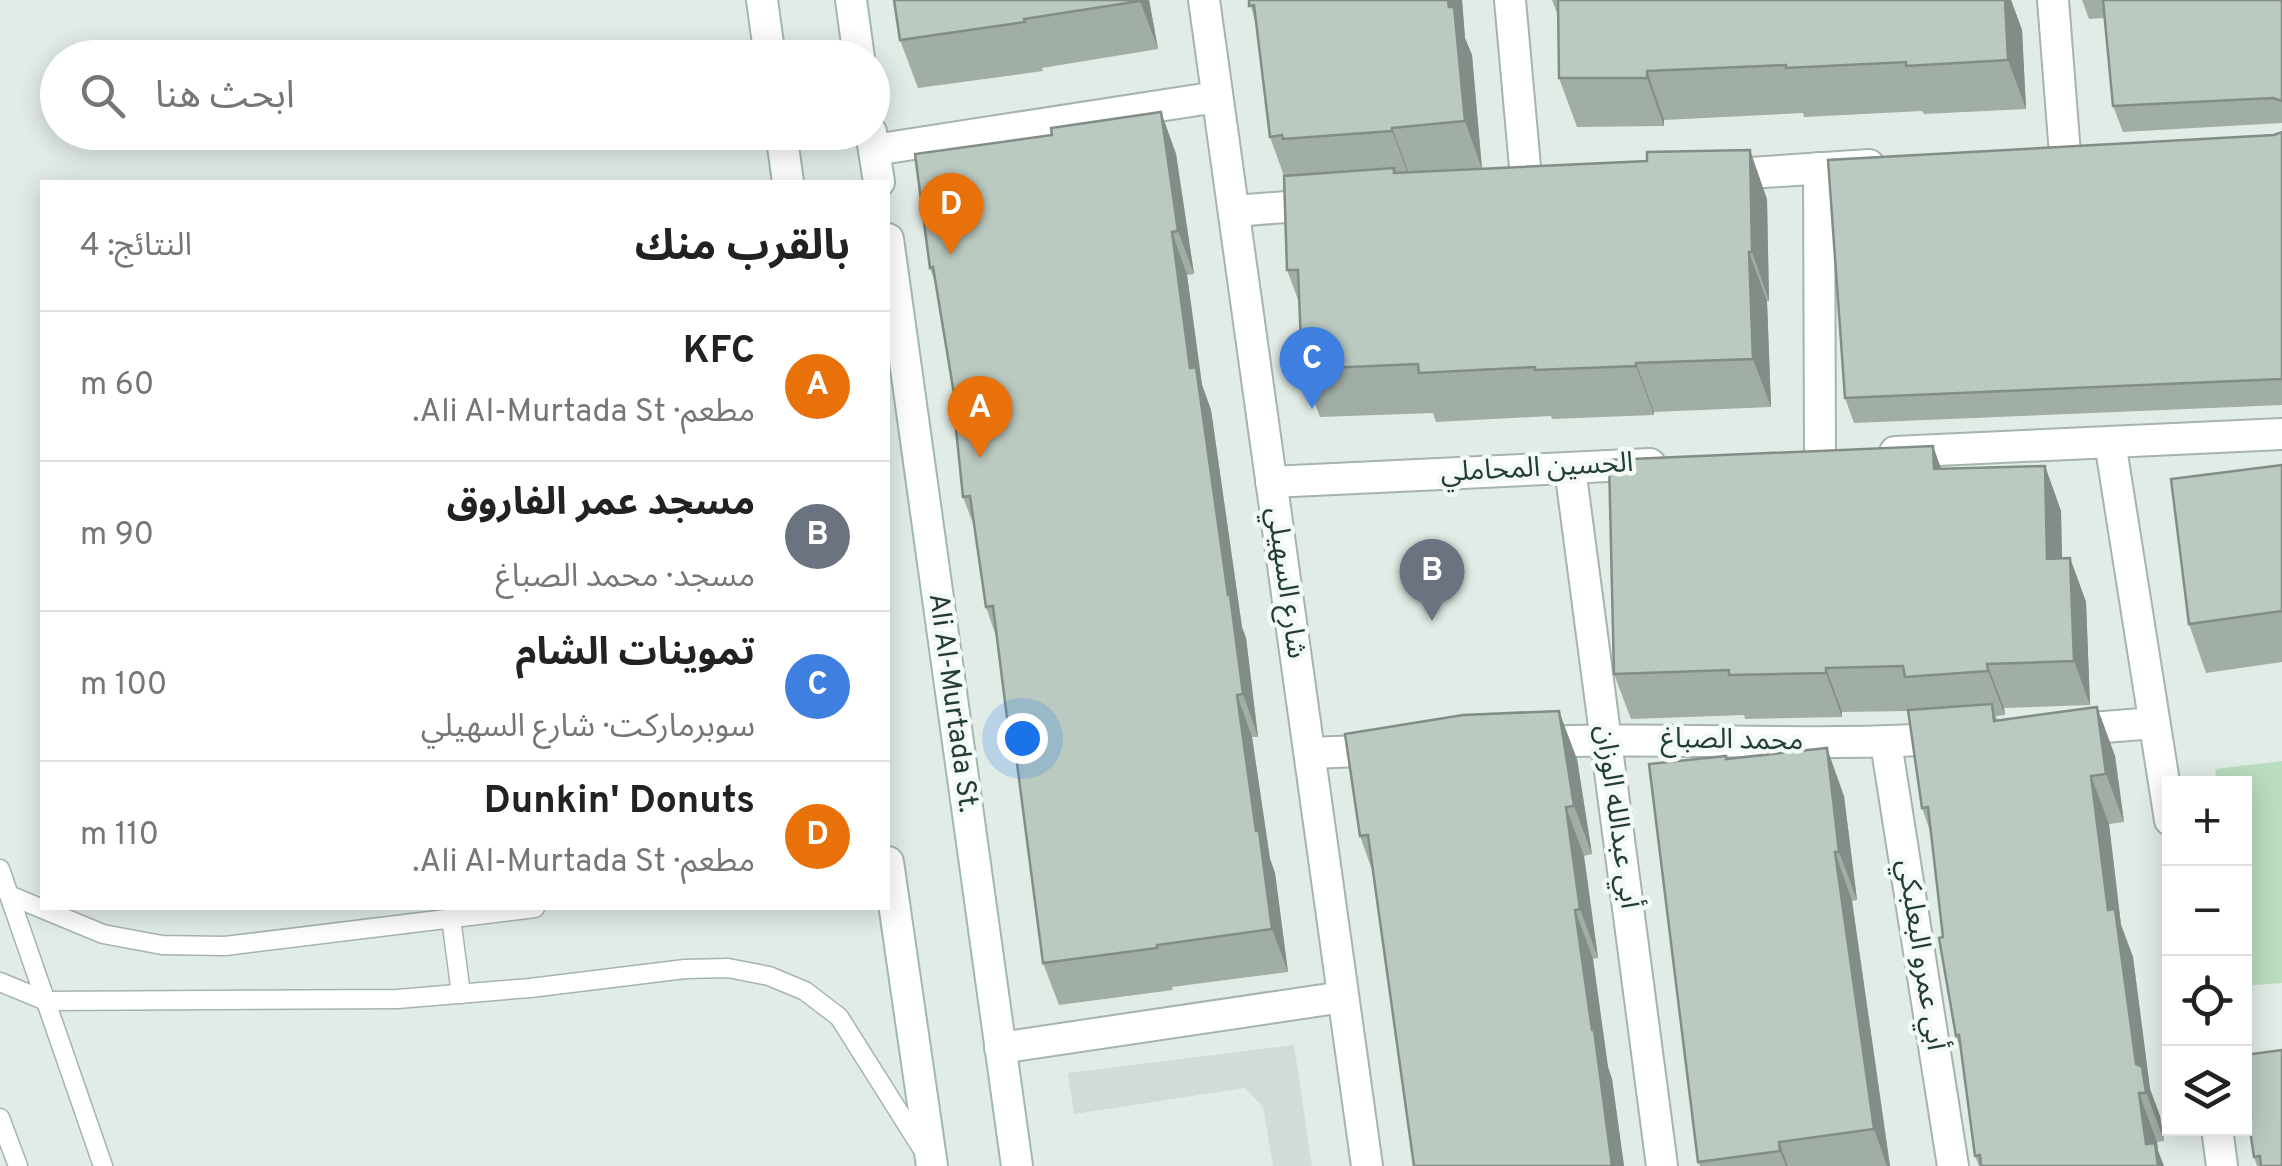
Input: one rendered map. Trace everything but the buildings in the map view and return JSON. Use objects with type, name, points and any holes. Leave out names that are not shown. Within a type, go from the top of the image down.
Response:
[{"type":"street","points":[[762,0],[768,40]]},
{"type":"street","points":[[850,0],[857,40]]},
{"type":"street","name":"شارع السهيلي","points":[[1204,0],[1367,1166]]},
{"type":"street","points":[[1510,0],[1527,189]]},
{"type":"street","points":[[2052,0],[2065,154]]},
{"type":"street","points":[[890,139],[1218,97]]},
{"type":"street","points":[[784,150],[788,180]]},
{"type":"street","points":[[874,150],[879,180]]},
{"type":"street","points":[[1683,178],[1895,164]]},
{"type":"street","points":[[1819,168],[1830,455],[2282,434]]},
{"type":"street","points":[[1234,211],[1351,202]]},
{"type":"street","name":"Ali Al-Murtada St.","points":[[890,253],[1017,1166]]},
{"type":"street","points":[[2110,442],[2163,776]]},
{"type":"street","name":"الحسين المحاملي","points":[[1271,482],[1685,462]]},
{"type":"street","name":"أبي عبدالله الوزان","points":[[1570,468],[1662,1166]]},
{"type":"street","points":[[2040,732],[2154,723]]},
{"type":"street","name":"محمد الصباغ","points":[[1507,744],[1606,739],[1886,743],[1982,736]]},
{"type":"street","name":"أبي عمرو البعلبكي","points":[[1886,743],[1953,1166]]},
{"type":"street","points":[[1310,753],[1408,748]]},
{"type":"street","points":[[890,876],[932,1165]]},
{"type":"street","points":[[1000,1048],[1344,997]]},
{"type":"street","points":[[2218,1136],[2222,1166]]},
{"type":"lane","points":[[0,869],[103,1166]]},
{"type":"lane","points":[[9,895],[40,908]]},
{"type":"lane","points":[[45,910],[103,934],[162,945],[225,946],[518,910]]},
{"type":"lane","points":[[451,918],[461,994]]},
{"type":"lane","points":[[0,982],[46,1000],[397,999],[685,969],[728,968],[769,976],[806,991],[839,1017],[932,1165]]},
{"type":"lane","points":[[0,1118],[18,1166]]},
{"type":"shaded area","points":[[1294,1045],[1312,1166],[1273,1166],[1263,1107],[1245,1088],[1074,1114],[1068,1073]]},
{"type":"green space","points":[[2282,761],[2282,983],[2252,985],[2252,776],[2216,776],[2215,769]]},
{"type":"place","name":"Dunkin' Donuts","points":[[951,255]]},
{"type":"place","name":"تموينات الشام","points":[[1312,409]]},
{"type":"place","name":"KFC","points":[[980,458]]},
{"type":"place","name":"مسجد عمر الفاروق","points":[[1432,621]]}]
